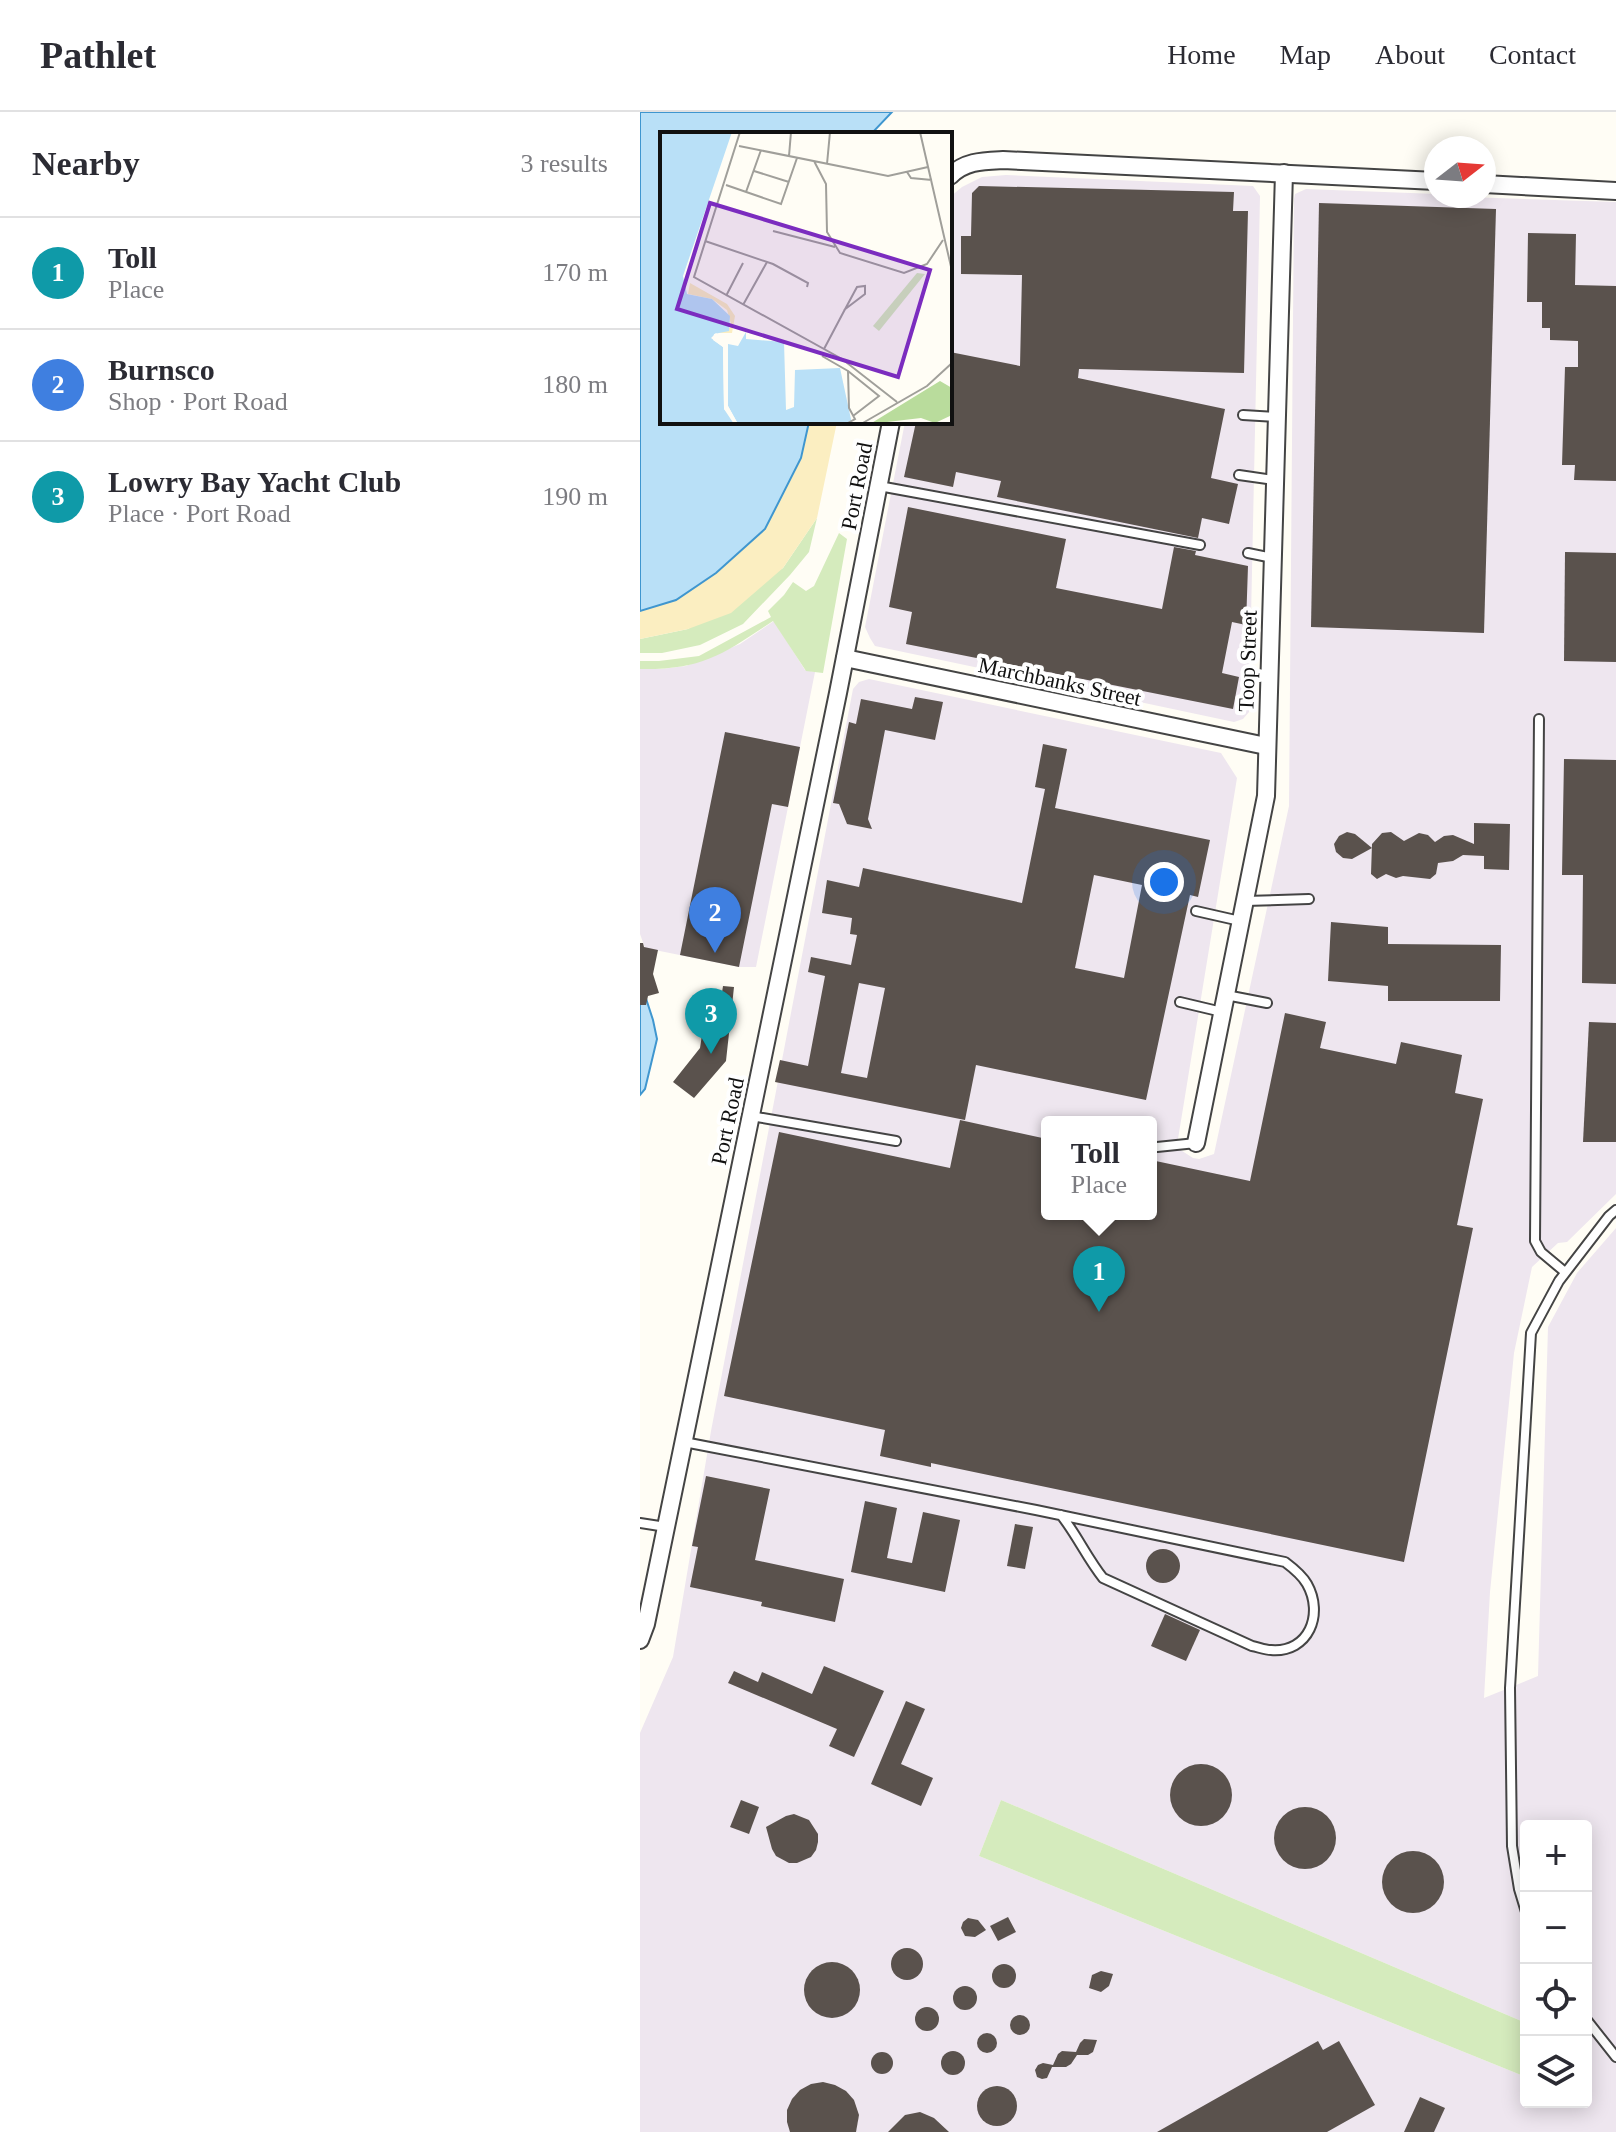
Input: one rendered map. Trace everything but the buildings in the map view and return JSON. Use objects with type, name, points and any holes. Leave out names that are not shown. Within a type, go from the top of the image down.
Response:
[{"type":"street","points":[[952,174],[976,161],[1003,160],[1424,180]]},
{"type":"street","name":"Toop Street","points":[[1196,1143],[1266,796],[1284,173]]},
{"type":"street","points":[[1496,185],[1616,191]]},
{"type":"street","name":"Port Road","points":[[640,1640],[646,1624],[751,1116],[891,424]]},
{"type":"street","name":"Marchbanks Street","points":[[845,658],[1266,746]]},
{"type":"lane","points":[[1243,415],[1277,417]]},
{"type":"lane","points":[[1239,475],[1275,481]]},
{"type":"lane","points":[[879,486],[1200,545]]},
{"type":"lane","points":[[1248,553],[1273,558]]},
{"type":"lane","points":[[1539,719],[1535,1241],[1541,1252],[1565,1272]]},
{"type":"lane","points":[[1244,901],[1309,899]]},
{"type":"lane","points":[[1196,911],[1240,921]]},
{"type":"lane","points":[[1180,1002],[1267,1003]]},
{"type":"lane","points":[[751,1116],[896,1141]]},
{"type":"lane","points":[[1157,1147],[1196,1143]]},
{"type":"lane","points":[[1520,1892],[1512,1846],[1510,1688],[1531,1333],[1565,1272],[1616,1210]]},
{"type":"lane","points":[[684,1441],[1061,1515],[1285,1562],[1307,1584],[1315,1609],[1312,1626],[1302,1640],[1288,1647],[1273,1651],[1252,1646],[1103,1578],[1061,1515]]},
{"type":"lane","points":[[640,1523],[666,1527]]},
{"type":"lane","points":[[1592,2027],[1616,2057]]},
{"type":"shaded area","points":[[1006,175],[1253,186],[1260,196],[1249,712],[1243,719],[1234,722],[875,646],[870,638],[865,627],[905,424],[952,424],[952,195],[982,177]]},
{"type":"shaded area","points":[[1306,189],[1424,194],[1424,208],[1496,208],[1496,198],[1616,202],[1616,1194],[1567,1242],[1558,1243],[1532,1267],[1514,1353],[1490,1592],[1484,1698],[1538,1676],[1548,1327],[1577,1273],[1616,1228],[1616,2132],[640,2132],[640,1733],[673,1657],[711,1431],[853,689],[859,682],[869,679],[1221,753],[1237,778],[1178,1139],[1179,1149],[1193,1158],[1214,1154],[1289,806],[1295,194]],"holes":[[[1001,1800],[1520,2020],[1520,1820],[1592,1820],[1592,2108],[1520,2108],[1520,2075],[979,1856]]]},
{"type":"shaded area","points":[[774,621],[805,670],[815,672],[756,967],[739,967],[645,948],[640,934],[640,669],[686,666],[740,644]]},
{"type":"green space","points":[[817,518],[809,552],[743,624],[700,645],[662,653],[640,653],[640,639],[688,629],[783,568]]},
{"type":"green space","points":[[839,533],[847,539],[823,673],[806,671],[773,621],[711,658],[680,667],[640,669],[640,661],[699,656],[771,617],[768,611],[793,582],[806,591],[814,586]]},
{"type":"green space","points":[[1001,1800],[1520,2020],[1520,2075],[979,1856]]},
{"type":"sand","points":[[809,424],[837,424],[817,518],[783,568],[731,613],[688,629],[640,639],[640,611],[676,600],[716,573],[801,458]]},
{"type":"water","points":[[640,112],[892,112],[872,132],[660,132],[660,424],[809,424],[801,458],[765,529],[716,573],[676,600],[640,611]]},
{"type":"water","points":[[640,980],[657,1039],[645,1089],[640,1095]]},
{"type":"place","name":"Burnsco","points":[[715,953]]},
{"type":"place","name":"Lowry Bay Yacht Club","points":[[711,1054]]},
{"type":"place","name":"Toll","points":[[1099,1312]]}]
